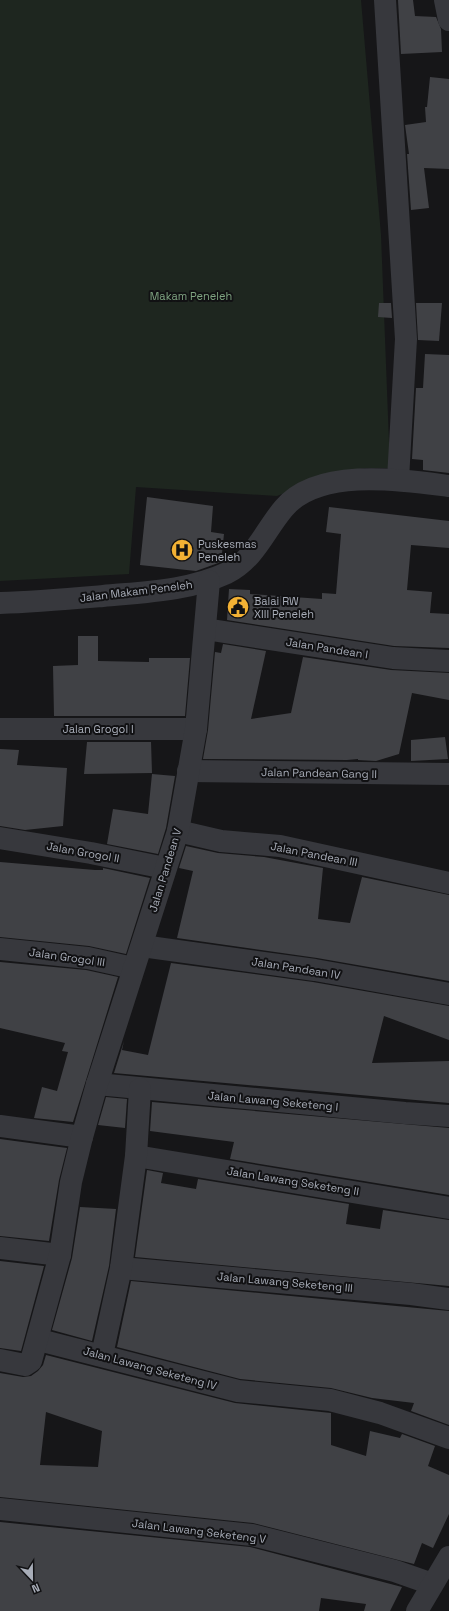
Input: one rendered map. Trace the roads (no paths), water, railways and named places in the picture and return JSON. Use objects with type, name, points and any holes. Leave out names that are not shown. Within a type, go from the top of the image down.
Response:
[{"type":"street","points":[[385,0],[406,339],[398,479]]},
{"type":"street","points":[[445,0],[449,20]]},
{"type":"street","name":"Jalan Makam Peneleh","points":[[0,603],[153,591],[186,587],[209,581],[229,572],[256,550],[285,507],[312,488],[333,482],[398,479],[449,486]]},
{"type":"street","name":"Jalan Pandean V","points":[[80,1144],[133,968],[142,946],[178,831],[196,729],[209,581]]},
{"type":"street","name":"Jalan Pandean I","points":[[205,629],[393,658],[449,662]]},
{"type":"street","name":"Jalan Grogol I","points":[[0,729],[196,729]]},
{"type":"street","name":"Jalan Pandean Gang II","points":[[188,771],[449,774]]},
{"type":"street","name":"Jalan Pandean III","points":[[178,831],[222,841],[280,846],[449,883]]},
{"type":"street","name":"Jalan Grogol II","points":[[0,838],[99,854],[166,868]]},
{"type":"street","name":"Jalan Pandean IV","points":[[142,946],[315,970],[449,994]]},
{"type":"street","name":"Jalan Grogol III","points":[[0,949],[88,958],[133,968]]},
{"type":"street","name":"Jalan Lawang Seketeng I","points":[[97,1084],[449,1116]]},
{"type":"street","points":[[102,1355],[121,1268],[136,1156],[140,1089]]},
{"type":"street","points":[[0,1126],[80,1144],[71,1182],[60,1255],[30,1363],[25,1365],[0,1360]]},
{"type":"street","name":"Jalan Lawang Seketeng II","points":[[136,1156],[449,1208]]},
{"type":"street","points":[[0,1248],[60,1255]]},
{"type":"street","name":"Jalan Lawang Seketeng III","points":[[121,1268],[388,1292],[449,1299]]},
{"type":"street","name":"Jalan Lawang Seketeng IV","points":[[38,1338],[43,1341],[238,1391],[330,1400],[380,1413],[449,1438]]},
{"type":"street","name":"Jalan Lawang Seketeng V","points":[[0,1509],[252,1536],[395,1571],[432,1584]]},
{"type":"street","points":[[417,1611],[449,1557]]},
{"type":"place","name":"Puskesmas Peneleh","points":[[182,550]]},
{"type":"place","name":"Balai RW XIII Peneleh","points":[[238,607]]},
{"type":"park label","name":"Makam Peneleh","points":[[191,296]]}]
